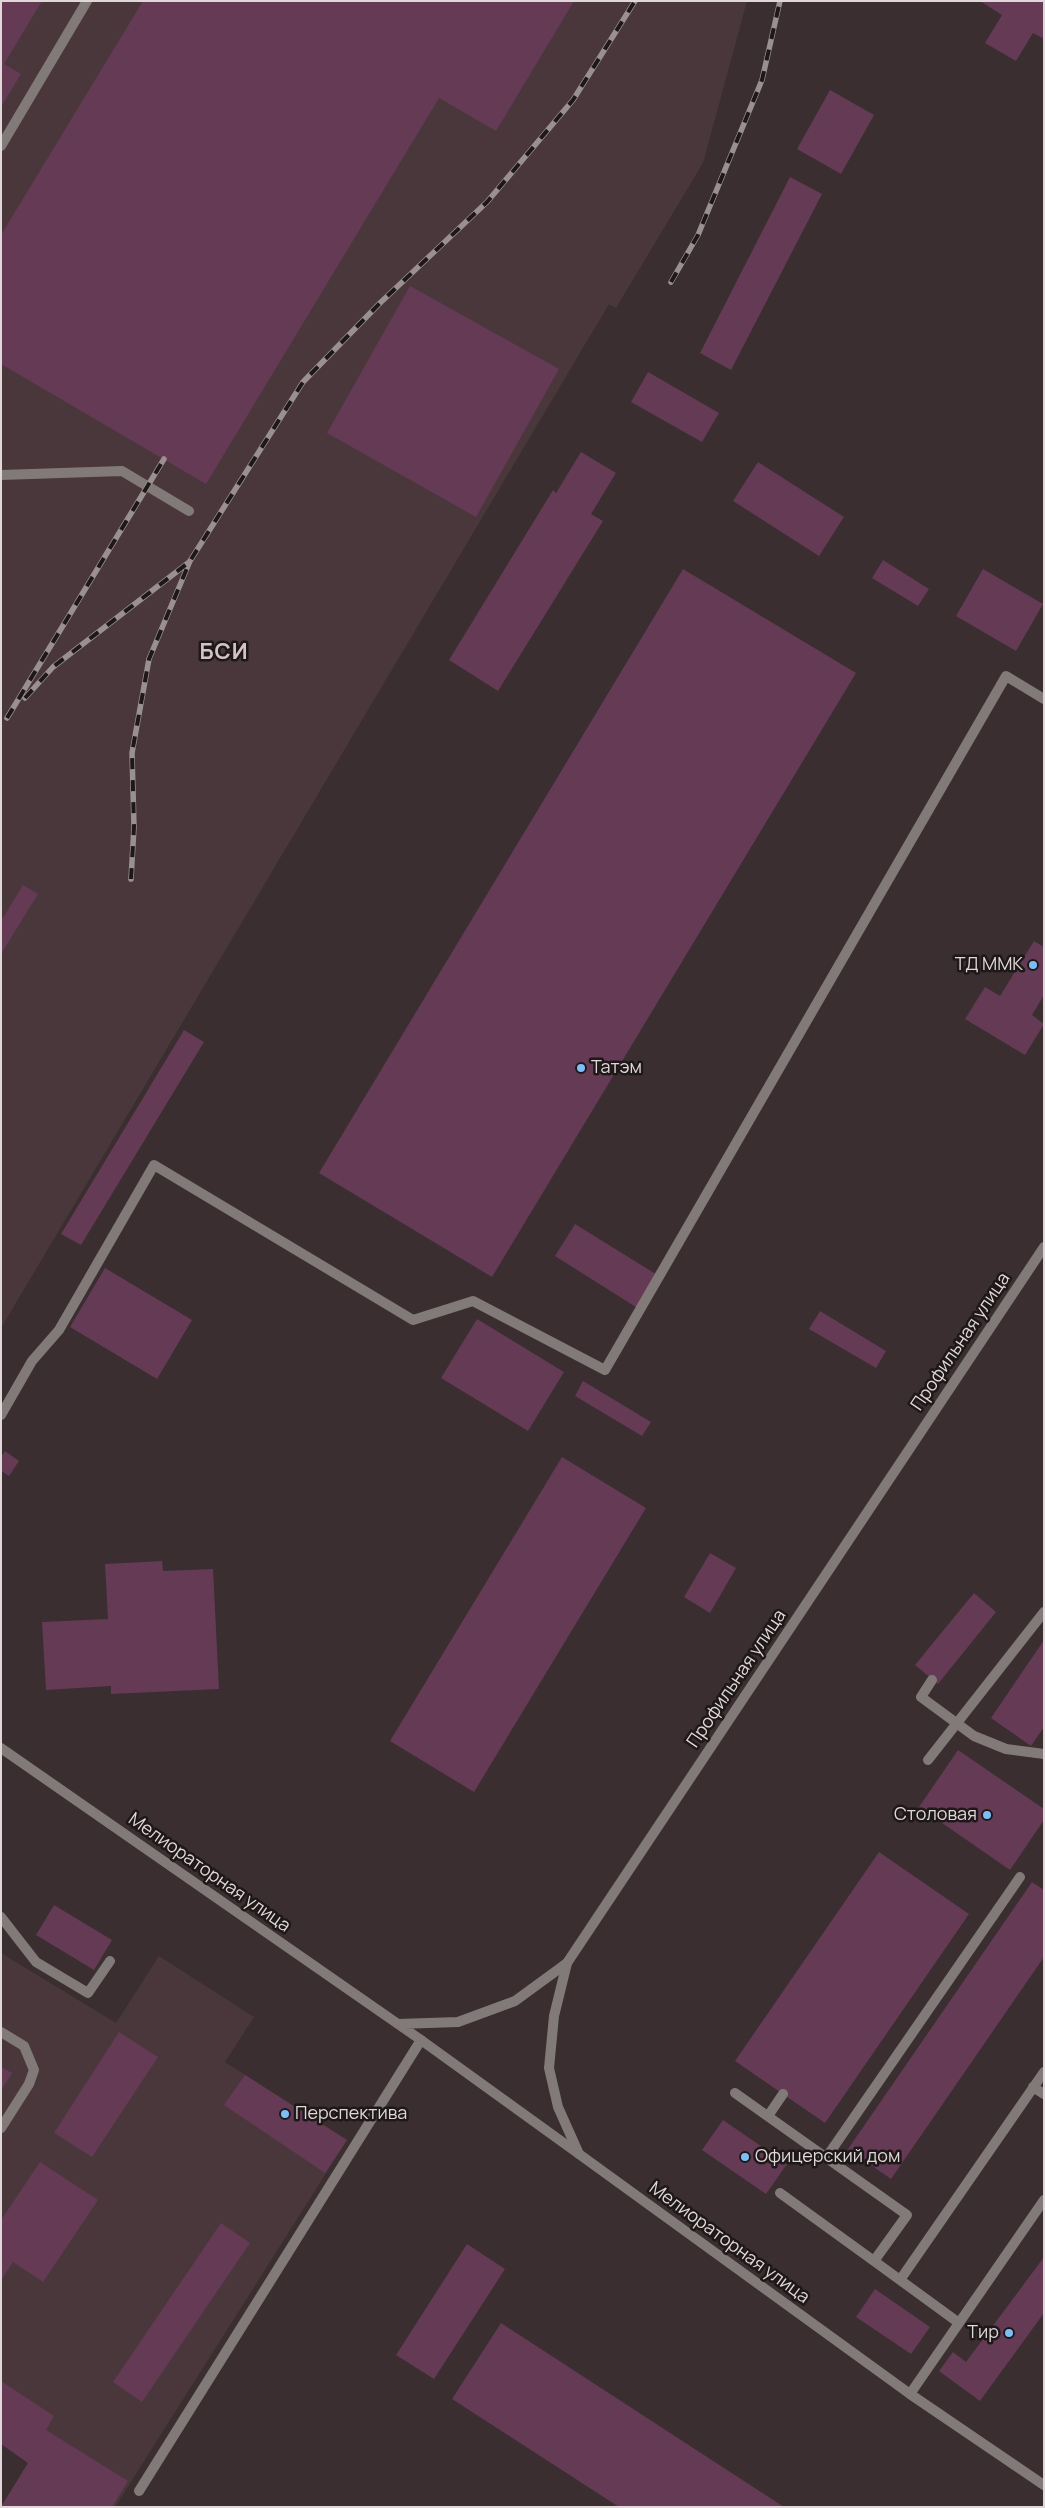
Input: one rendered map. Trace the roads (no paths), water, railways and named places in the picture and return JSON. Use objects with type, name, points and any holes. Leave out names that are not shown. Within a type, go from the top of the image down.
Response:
[{"type":"street","points":[[1,146],[87,1]]},
{"type":"street","points":[[1,475],[122,471],[189,510]]},
{"type":"street","points":[[1,1415],[32,1360],[59,1330],[154,1165],[413,1320],[473,1301],[605,1370],[1006,676],[1044,699]]},
{"type":"street","name":"Профильная улица","points":[[579,2154],[558,2107],[549,2068],[554,2016],[568,1962],[1044,1247]]},
{"type":"street","points":[[928,1760],[958,1725],[1044,1612]]},
{"type":"street","points":[[932,1680],[921,1697],[958,1725],[987,1743],[1024,1753],[1044,1754]]},
{"type":"street","name":"Мелиораторная улица","points":[[1,1748],[421,2040],[910,2394],[1044,2485]]},
{"type":"street","points":[[826,2158],[1020,1877]]},
{"type":"street","points":[[1,1917],[36,1962],[88,1993],[110,1961]]},
{"type":"street","points":[[397,2024],[458,2022],[515,2001],[568,1962]]},
{"type":"street","points":[[1,2032],[24,2046],[34,2070],[29,2084],[1,2128]]},
{"type":"street","points":[[139,2492],[421,2040]]},
{"type":"street","points":[[900,2280],[1044,2072]]},
{"type":"street","points":[[1033,2087],[1044,2094]]},
{"type":"street","points":[[735,2093],[906,2215],[874,2261]]},
{"type":"street","points":[[768,2116],[783,2094]]},
{"type":"street","points":[[780,2193],[959,2323]]},
{"type":"street","points":[[910,2394],[1044,2200]]},
{"type":"railway","points":[[131,879],[134,827],[132,753],[149,659],[190,561],[303,382],[380,303],[487,202],[573,100],[635,1]]},
{"type":"railway","points":[[671,282],[698,235],[762,80],[780,1]]},
{"type":"railway","points":[[7,718],[164,459]]},
{"type":"railway","points":[[25,698],[53,667],[188,563]]},
{"type":"place","name":"ТД ММК","points":[[1033,965]]},
{"type":"place","name":"Татэм","points":[[581,1068]]},
{"type":"place","name":"Столовая","points":[[987,1815]]},
{"type":"place","name":"Перспектива","points":[[285,2114]]},
{"type":"place","name":"Офицерский дом","points":[[745,2157]]},
{"type":"place","name":"Тир","points":[[1009,2333]]},
{"type":"district","name":"БСИ","points":[[224,653]]}]
